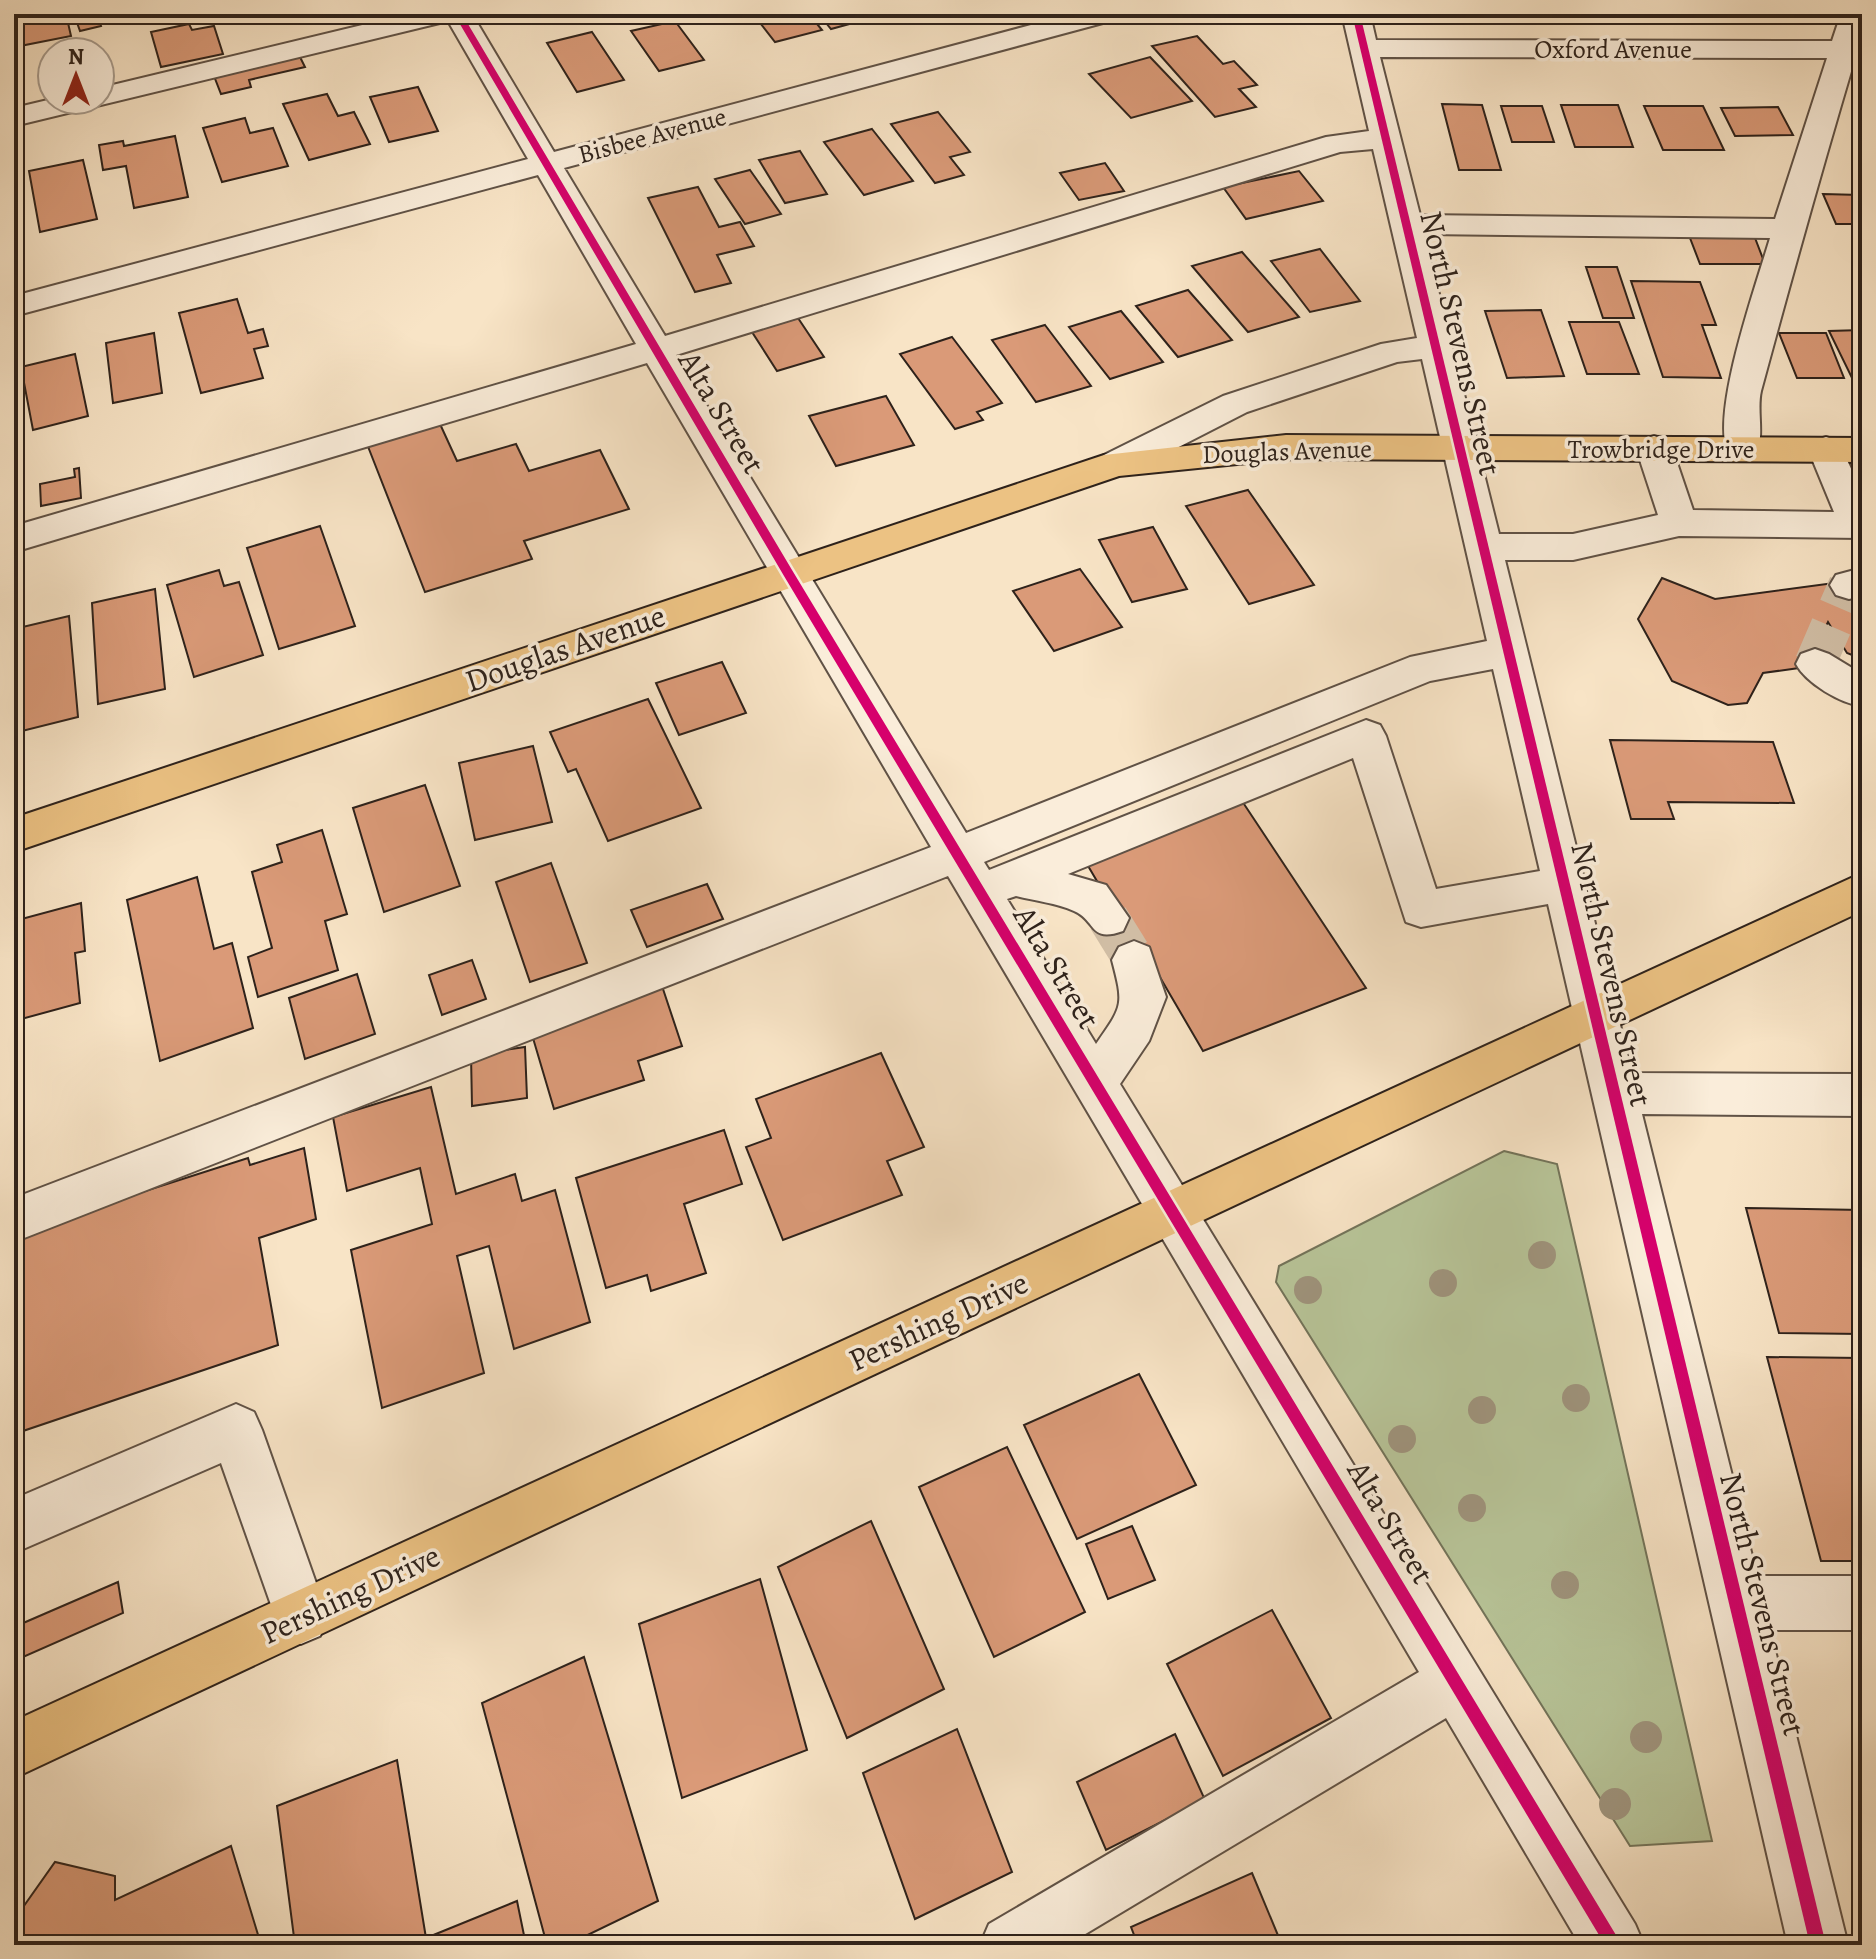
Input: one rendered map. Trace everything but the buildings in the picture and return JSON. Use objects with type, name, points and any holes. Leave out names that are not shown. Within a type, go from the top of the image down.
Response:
[{"type":"main road","name":"Douglas Avenue","points":[[14,835],[1116,464],[1286,447],[1459,448]]},
{"type":"main road","name":"Trowbridge Drive","points":[[1459,448],[1862,450]]},
{"type":"main road","name":"Pershing Drive","points":[[14,1750],[1862,891]]},
{"type":"street","points":[[116,93],[443,14]]},
{"type":"street","name":"Alta Street","points":[[458,14],[655,350],[958,854],[998,885],[1096,1081],[1614,1945]]},
{"type":"street","name":"Bisbee Avenue","points":[[14,306],[1104,14]]},
{"type":"street","points":[[1742,449],[1741,404],[1788,229],[1852,50],[1855,14]]},
{"type":"street","name":"Oxford Avenue","points":[[1360,31],[1852,50]]},
{"type":"street","name":"North Stevens Street","points":[[1360,31],[1818,1945]]},
{"type":"street","points":[[14,117],[36,112]]},
{"type":"street","points":[[14,539],[655,350],[1337,143],[1386,139]]},
{"type":"street","points":[[1406,224],[1788,229]]},
{"type":"street","name":"Douglas Avenue","points":[[1116,464],[1235,404],[1393,352],[1435,346]]},
{"type":"street","points":[[1654,448],[1679,523]]},
{"type":"street","points":[[1483,547],[1573,547],[1679,523],[1860,524],[1826,449]]},
{"type":"street","points":[[14,1220],[958,854],[1424,667],[1508,652]]},
{"type":"street","points":[[1815,664],[1861,693]]},
{"type":"street","points":[[998,885],[1366,736],[1421,909],[1564,884]]},
{"type":"street","points":[[998,885],[1070,890],[1091,898],[1108,918]]},
{"type":"street","points":[[1096,1081],[1133,1027],[1144,997],[1134,960]]},
{"type":"street","points":[[1613,1093],[1862,1095]]},
{"type":"street","points":[[14,1526],[236,1430],[301,1617]]},
{"type":"street","points":[[1736,1603],[1862,1603]]},
{"type":"street","points":[[1010,1945],[1456,1681]]},
{"type":"green space","points":[[1504,1151],[1557,1164],[1712,1841],[1630,1846],[1276,1282],[1279,1266]]},
{"type":"tunnel","points":[[1815,664],[1849,585]]},
{"type":"tunnel","points":[[1108,918],[1134,960]]},
{"type":"cycle path","points":[[458,14],[788,573],[1614,1945]]},
{"type":"cycle path","points":[[1356,14],[1818,1945]]}]
